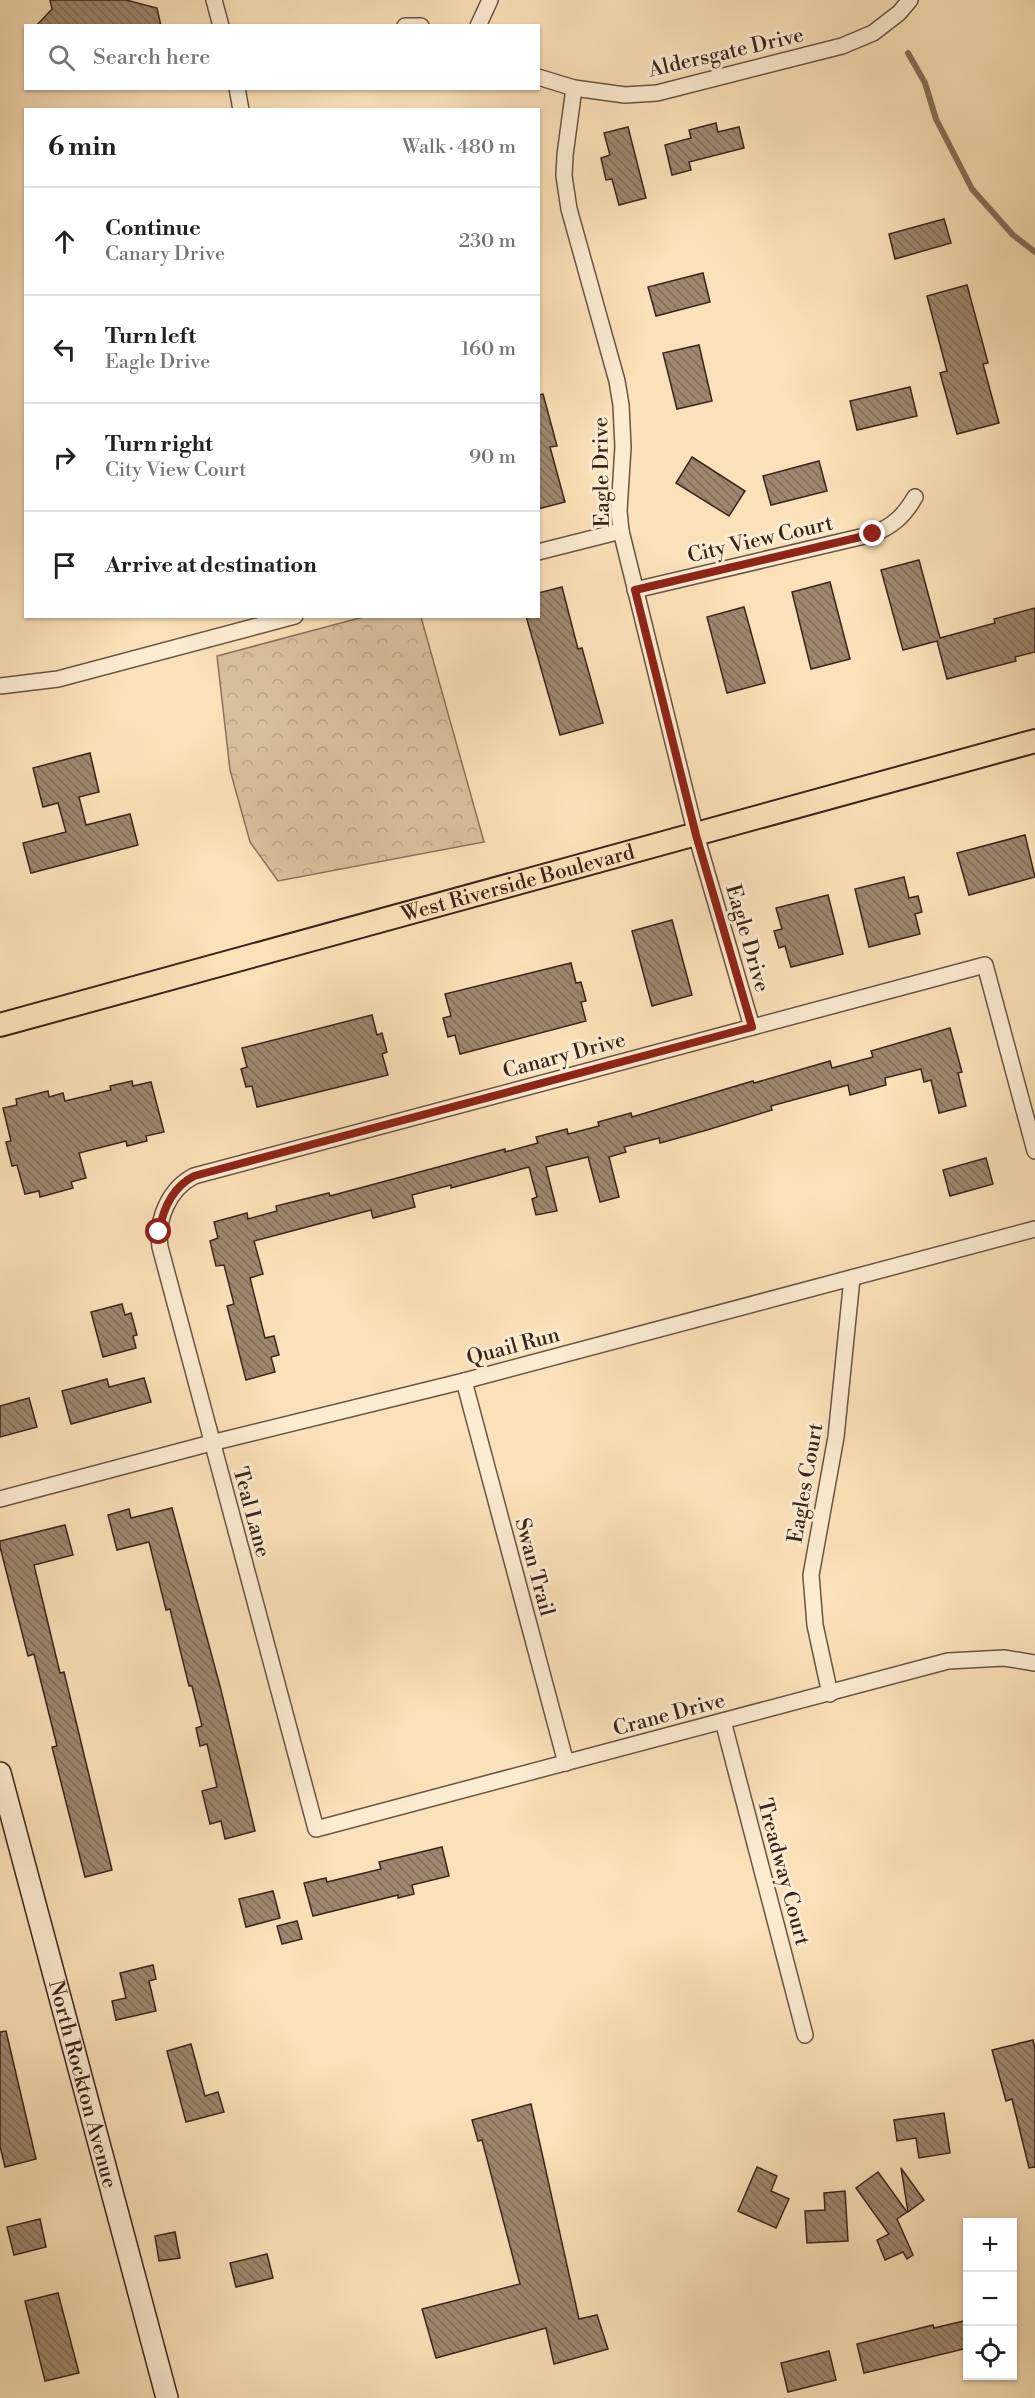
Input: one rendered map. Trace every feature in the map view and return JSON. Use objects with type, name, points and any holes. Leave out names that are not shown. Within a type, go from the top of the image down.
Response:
[{"type":"main road","name":"West Riverside Boulevard","points":[[0,1025],[1035,741]]},
{"type":"main road","name":"North Rockton Avenue","points":[[0,1773],[167,2398]]},
{"type":"street","points":[[214,0],[220,24]]},
{"type":"street","points":[[479,24],[490,0]]},
{"type":"street","name":"Aldersgate Drive","points":[[540,78],[574,88],[625,94],[657,93],[842,46],[873,33],[899,13],[910,0]]},
{"type":"street","name":"Eagle Drive","points":[[574,88],[564,155],[564,176],[569,209],[617,381],[621,405],[621,531],[696,835],[752,1027]]},
{"type":"street","points":[[237,90],[241,108]]},
{"type":"street","name":"City View Court","points":[[635,590],[873,534],[891,527],[906,513],[915,498]]},
{"type":"street","points":[[540,551],[621,531]]},
{"type":"street","points":[[0,686],[58,679],[287,618]]},
{"type":"street","name":"Canary Drive","points":[[166,1206],[179,1187],[187,1180],[203,1173],[985,965],[1035,1151]]},
{"type":"street","name":"Teal Lane","points":[[166,1206],[159,1232],[160,1247],[316,1829]]},
{"type":"street","name":"Quail Run","points":[[0,1500],[211,1443],[464,1381],[1035,1229]]},
{"type":"street","name":"Eagles Court","points":[[830,1694],[815,1625],[811,1575],[836,1437],[852,1278]]},
{"type":"street","name":"Swan Trail","points":[[464,1381],[566,1763]]},
{"type":"street","name":"Crane Drive","points":[[316,1829],[948,1661],[1004,1659],[1035,1662]]},
{"type":"street","name":"Treadway Court","points":[[723,1721],[805,2035]]},
{"type":"green space","points":[[360,618],[421,618],[484,842],[278,881],[250,842],[230,770],[217,656]]},
{"type":"building","points":[[50,0],[126,0],[157,8],[161,24],[38,24],[52,9]]},
{"type":"building","points":[[716,123],[718,132],[739,127],[744,148],[689,162],[691,170],[672,175],[665,145],[691,138],[689,130]]},
{"type":"building","points":[[628,127],[646,198],[619,205],[612,179],[606,180],[601,158],[610,155],[604,133]]},
{"type":"building","points":[[944,219],[951,243],[895,259],[889,234]]},
{"type":"building","points":[[703,273],[710,302],[656,316],[648,287]]},
{"type":"building","points":[[967,285],[988,363],[983,364],[999,423],[957,434],[940,373],[947,371],[927,296]]},
{"type":"building","points":[[699,345],[712,401],[677,409],[663,353]]},
{"type":"building","points":[[910,387],[917,416],[857,430],[850,401]]},
{"type":"building","points":[[543,394],[557,446],[550,447],[565,502],[540,508],[540,395]]},
{"type":"building","points":[[692,457],[745,491],[729,516],[676,483]]},
{"type":"building","points":[[819,461],[827,491],[771,505],[763,476]]},
{"type":"building","points":[[919,560],[940,638],[995,623],[994,619],[1035,608],[1035,652],[1015,657],[1016,661],[947,679],[937,641],[903,650],[881,570]]},
{"type":"building","points":[[830,582],[850,659],[811,669],[792,592]]},
{"type":"building","points":[[562,587],[578,649],[582,648],[603,723],[560,735],[527,618],[540,618],[540,592]]},
{"type":"building","points":[[744,607],[765,683],[727,693],[707,617]]},
{"type":"building","points":[[90,753],[99,792],[79,797],[86,825],[130,814],[138,845],[31,873],[23,843],[66,832],[58,803],[43,807],[33,768]]},
{"type":"building","points":[[1025,835],[1035,877],[969,895],[957,853]]},
{"type":"building","points":[[904,877],[909,898],[918,896],[922,912],[915,914],[920,934],[869,947],[855,889]]},
{"type":"building","points":[[828,895],[843,954],[791,967],[785,946],[779,948],[774,931],[782,929],[776,908]]},
{"type":"building","points":[[672,920],[692,995],[652,1006],[632,931]]},
{"type":"building","points":[[571,963],[576,983],[581,982],[586,1001],[581,1002],[586,1021],[460,1054],[455,1035],[448,1037],[443,1018],[451,1016],[445,994]]},
{"type":"building","points":[[372,1015],[377,1035],[382,1033],[387,1052],[382,1054],[388,1075],[257,1107],[252,1086],[246,1087],[241,1069],[247,1067],[242,1048]]},
{"type":"building","points":[[950,1028],[962,1072],[958,1073],[966,1106],[939,1113],[931,1080],[924,1082],[921,1069],[885,1078],[886,1085],[850,1095],[848,1085],[771,1106],[772,1110],[707,1130],[660,1143],[659,1138],[624,1147],[626,1152],[609,1157],[619,1197],[600,1202],[588,1157],[546,1167],[557,1211],[536,1215],[532,1199],[537,1197],[529,1167],[451,1188],[451,1185],[412,1195],[415,1207],[373,1218],[371,1210],[254,1241],[263,1274],[250,1278],[265,1338],[274,1336],[279,1355],[271,1357],[275,1372],[246,1380],[227,1306],[234,1304],[224,1265],[216,1266],[210,1241],[218,1238],[214,1222],[247,1213],[248,1219],[277,1211],[276,1206],[329,1193],[330,1196],[505,1149],[505,1152],[538,1143],[536,1137],[567,1129],[568,1134],[599,1126],[598,1122],[631,1113],[632,1117],[830,1061],[832,1068],[873,1057],[871,1051]]},
{"type":"building","points":[[132,1081],[133,1086],[151,1082],[164,1132],[146,1136],[147,1141],[127,1146],[126,1141],[79,1153],[86,1178],[71,1182],[73,1188],[40,1197],[39,1191],[25,1194],[17,1165],[12,1166],[6,1142],[11,1141],[3,1108],[17,1105],[16,1099],[48,1091],[49,1097],[63,1093],[65,1101],[111,1090],[110,1086]]},
{"type":"building","points":[[986,1158],[993,1184],[950,1196],[943,1170]]},
{"type":"building","points":[[122,1304],[125,1315],[131,1313],[137,1335],[133,1336],[136,1348],[103,1357],[91,1312]]},
{"type":"building","points":[[144,1378],[151,1402],[71,1424],[62,1391],[107,1379],[109,1387]]},
{"type":"building","points":[[29,1398],[37,1427],[0,1437],[0,1406]]},
{"type":"building","points":[[172,1508],[221,1690],[255,1831],[225,1839],[221,1821],[210,1824],[202,1791],[217,1787],[207,1744],[200,1746],[196,1728],[202,1726],[192,1686],[189,1686],[170,1609],[166,1610],[149,1542],[117,1550],[108,1515],[129,1509],[131,1518]]},
{"type":"building","points":[[65,1525],[73,1555],[34,1565],[60,1673],[64,1672],[112,1870],[85,1877],[52,1747],[57,1746],[34,1654],[28,1656],[0,1547],[0,1541]]},
{"type":"building","points":[[442,1847],[449,1876],[412,1885],[414,1894],[398,1898],[398,1895],[313,1916],[304,1883],[326,1878],[327,1882],[381,1869],[379,1862]]},
{"type":"building","points":[[273,1891],[280,1918],[246,1927],[239,1899]]},
{"type":"building","points":[[297,1921],[302,1939],[282,1944],[277,1926]]},
{"type":"building","points":[[153,1965],[156,1979],[149,1981],[156,2011],[116,2020],[112,2001],[126,1998],[120,1973]]},
{"type":"building","points":[[6,2031],[36,2159],[5,2167],[0,2146],[0,2032]]},
{"type":"building","points":[[1033,2040],[1035,2049],[1035,2167],[1029,2168],[1012,2099],[1006,2101],[992,2050]]},
{"type":"building","points":[[191,2044],[205,2096],[218,2092],[224,2112],[186,2122],[167,2051]]},
{"type":"building","points":[[531,2104],[579,2319],[597,2315],[608,2349],[554,2364],[546,2328],[436,2358],[422,2309],[520,2284],[482,2140],[478,2141],[472,2120]]},
{"type":"building","points":[[944,2113],[950,2153],[919,2158],[916,2138],[897,2141],[894,2120]]},
{"type":"building","points":[[757,2167],[777,2176],[771,2191],[789,2199],[776,2228],[738,2211]]},
{"type":"building","points":[[901,2168],[924,2200],[908,2212]]},
{"type":"building","points":[[878,2172],[907,2212],[897,2219],[913,2255],[907,2259],[903,2252],[885,2260],[877,2240],[889,2234],[856,2188]]},
{"type":"building","points":[[845,2191],[848,2241],[807,2243],[805,2211],[825,2210],[824,2193]]},
{"type":"building","points":[[40,2219],[46,2247],[14,2255],[7,2227]]},
{"type":"building","points":[[175,2232],[180,2258],[159,2261],[155,2236]]},
{"type":"building","points":[[267,2254],[273,2278],[236,2287],[230,2263]]},
{"type":"building","points":[[58,2293],[79,2373],[45,2381],[25,2301]]},
{"type":"building","points":[[963,2321],[963,2349],[864,2373],[857,2344],[933,2325],[934,2328]]},
{"type":"building","points":[[829,2351],[836,2380],[788,2392],[781,2363]]},
{"type":"waterway","points":[[908,53],[925,83],[936,119],[972,189],[1013,235],[1035,252]]},
{"type":"route","points":[[159,1232],[163,1214],[171,1196],[194,1176],[752,1027],[696,835],[635,590],[873,534]]}]
